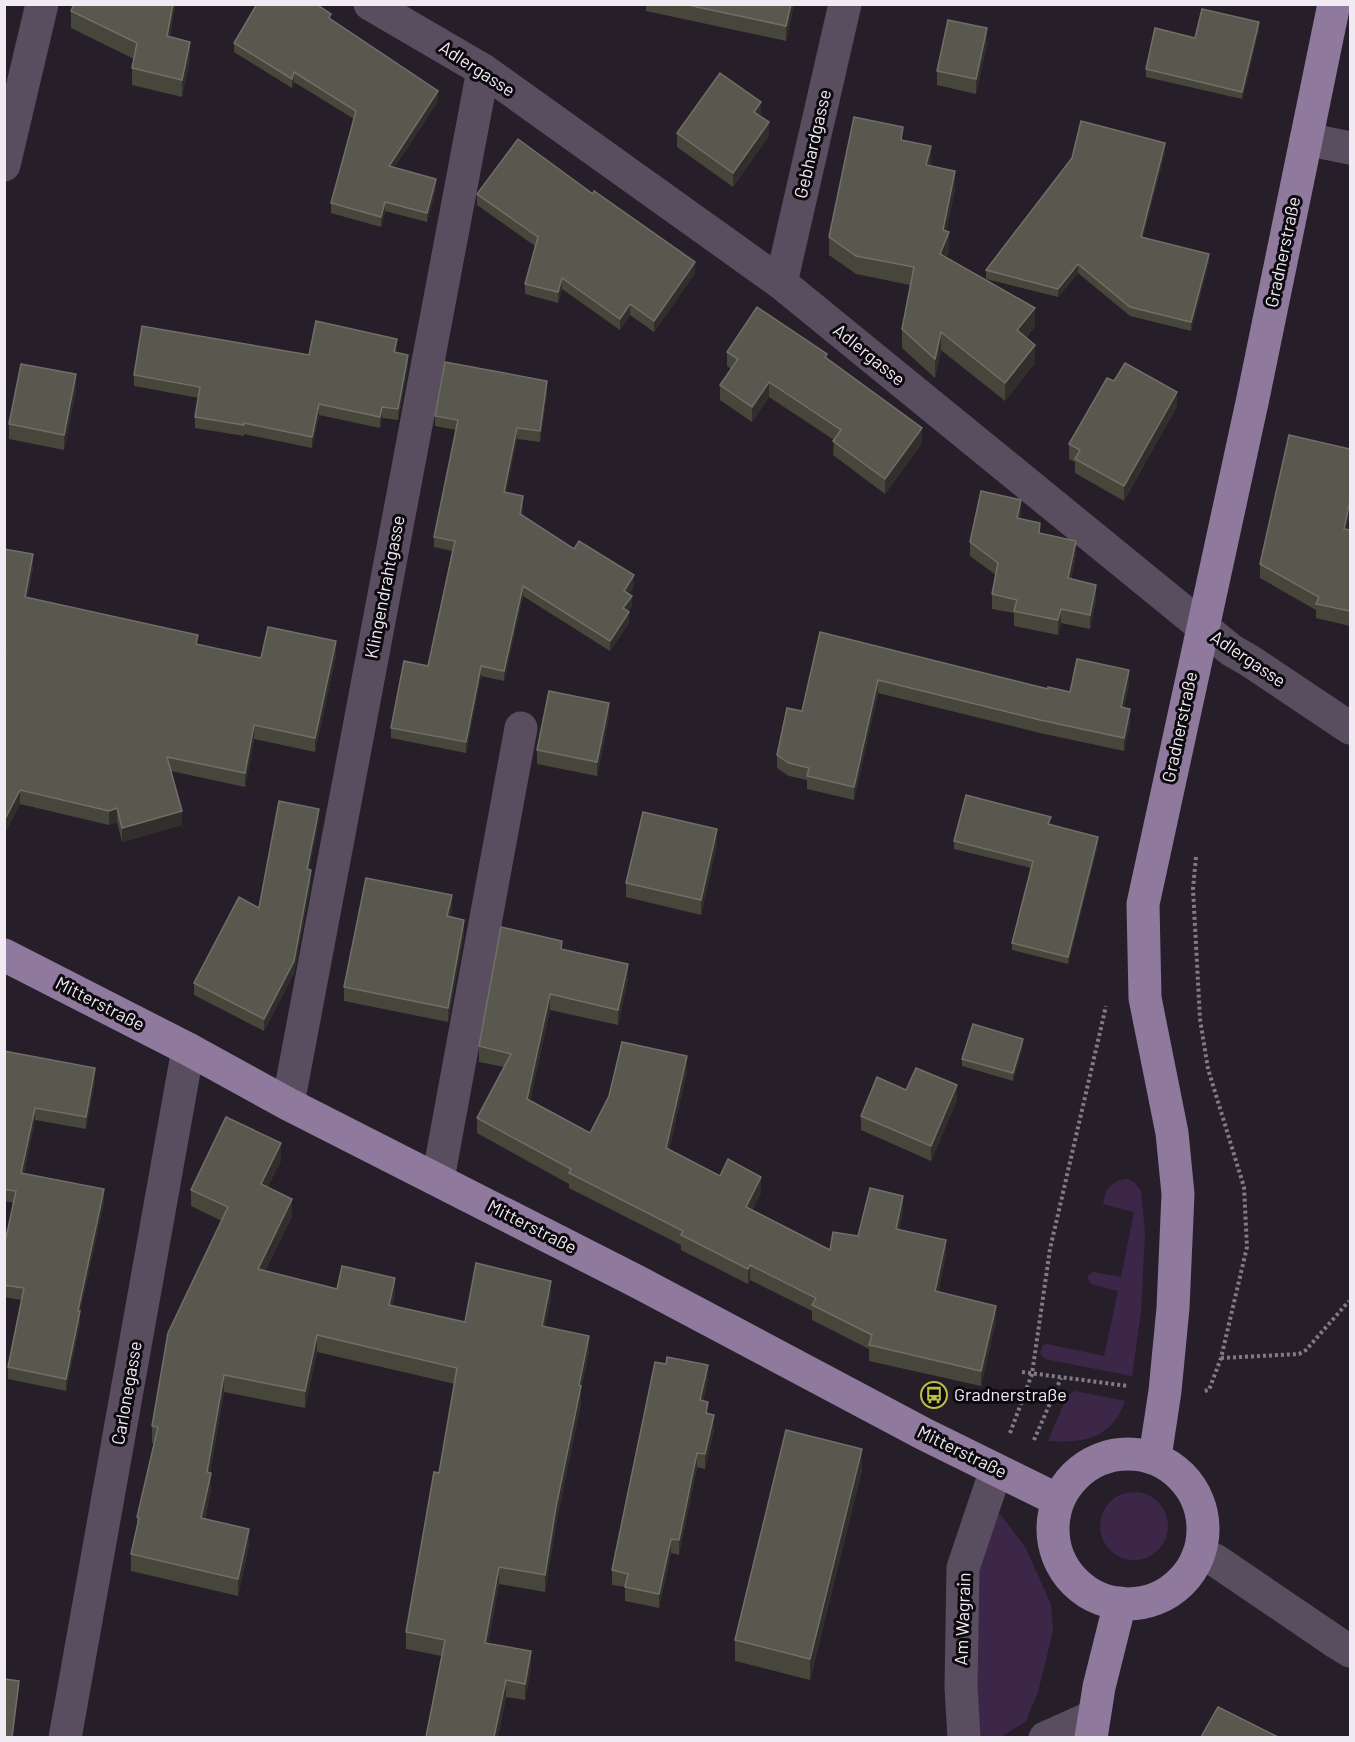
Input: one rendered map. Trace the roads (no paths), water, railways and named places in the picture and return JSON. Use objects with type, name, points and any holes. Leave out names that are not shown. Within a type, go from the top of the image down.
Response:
[{"type":"main road","name":"Gradnerstraße","points":[[1155,1457],[1165,1391],[1173,1308],[1178,1194],[1172,1133],[1145,998],[1143,904],[1253,398],[1334,4]]},
{"type":"main road","name":"Mitterstraße","points":[[4,955],[188,1049],[288,1104],[640,1282],[924,1434],[1058,1500]]},
{"type":"main road","points":[[1118,1453],[1155,1457],[1187,1482],[1197,1498],[1203,1517],[1203,1534],[1198,1556],[1187,1577],[1177,1589],[1162,1598],[1149,1603],[1120,1604],[1100,1598],[1078,1587],[1065,1570],[1055,1550],[1053,1526],[1058,1500],[1068,1483],[1083,1466],[1100,1456],[1118,1453]]},
{"type":"main road","points":[[1092,1727],[1099,1687],[1120,1604]]},
{"type":"street","points":[[4,165],[42,4]]},
{"type":"street","name":"Adlergasse","points":[[370,4],[483,70],[781,283],[1231,650],[1350,728]]},
{"type":"street","name":"Gebhardgasse","points":[[781,283],[845,4]]},
{"type":"street","name":"Klingendrahtgasse","points":[[288,1104],[483,70]]},
{"type":"street","points":[[1306,139],[1350,148]]},
{"type":"street","points":[[438,1179],[521,728]]},
{"type":"street","name":"Carlonegasse","points":[[65,1737],[188,1049]]},
{"type":"street","name":"Am Wagrain","points":[[964,1737],[961,1687],[963,1568],[996,1470]]},
{"type":"street","points":[[1198,1556],[1215,1560],[1350,1650]]},
{"type":"street","points":[[1045,1737],[1092,1727]]},
{"type":"place","name":"Gradnerstraße","points":[[934,1395]]}]
